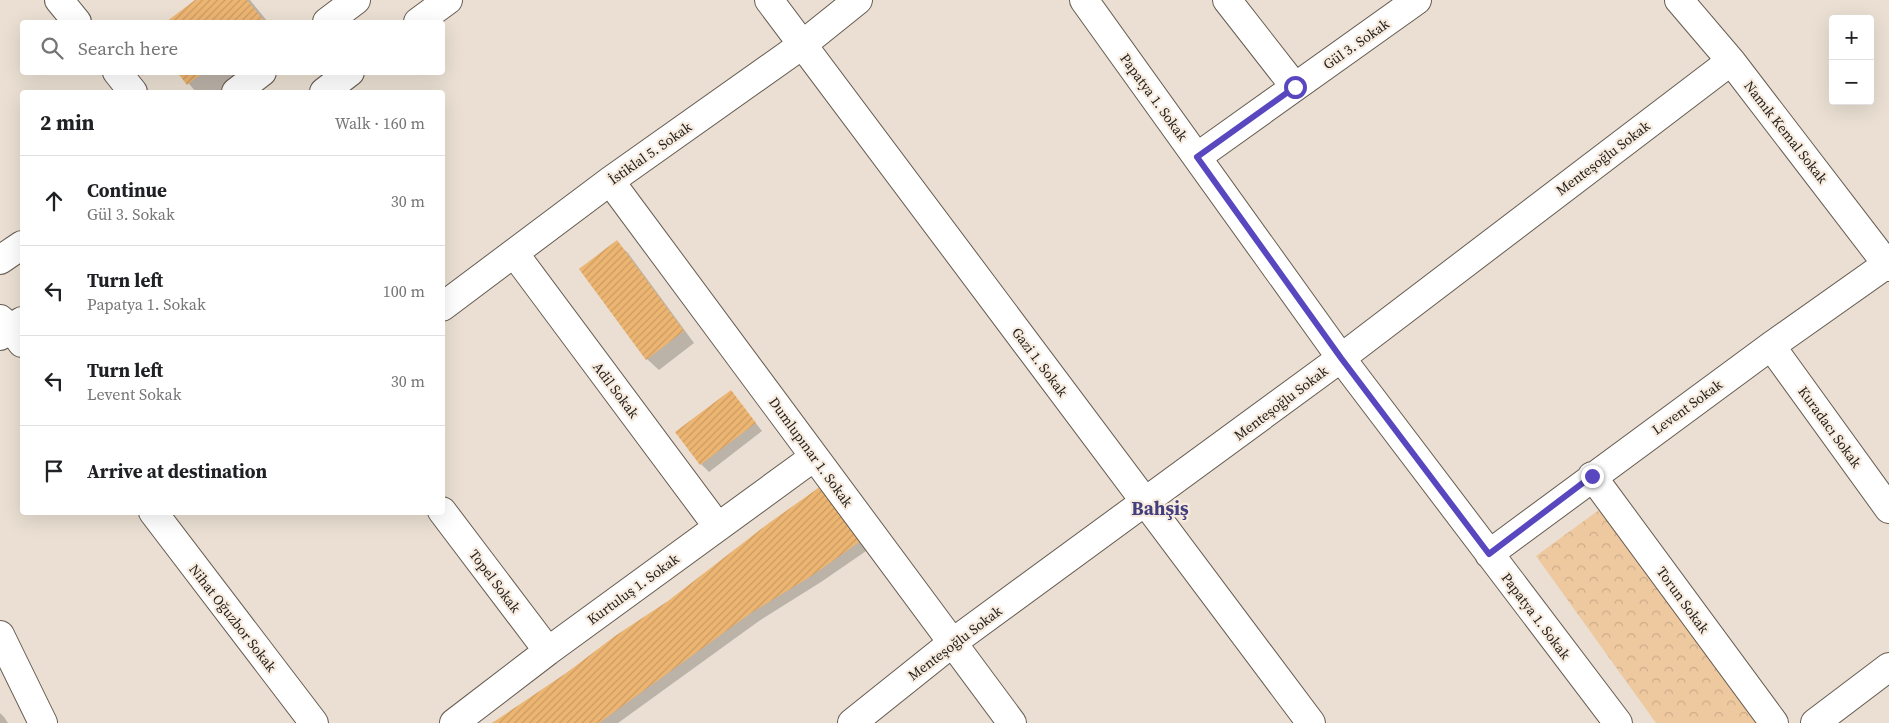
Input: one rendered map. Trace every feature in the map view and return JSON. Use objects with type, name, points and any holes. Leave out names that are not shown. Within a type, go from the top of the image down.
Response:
[{"type":"street","points":[[59,0],[75,20]]},
{"type":"street","points":[[330,20],[356,0]]},
{"type":"street","points":[[421,20],[448,0]]},
{"type":"street","name":"Gazi 1. Sokak","points":[[769,0],[1311,723]]},
{"type":"street","name":"İstiklal 5. Sokak","points":[[445,305],[610,181],[802,45],[858,0]]},
{"type":"street","name":"Papatya 1. Sokak","points":[[1084,0],[1341,358],[1618,723]]},
{"type":"street","points":[[1227,0],[1295,87]]},
{"type":"street","name":"Gül 3. Sokak","points":[[1197,157],[1417,0]]},
{"type":"street","name":"Namık Kemal Sokak","points":[[1679,0],[1731,61],[1888,265]]},
{"type":"street","name":"Menteşoğlu Sokak","points":[[852,723],[952,644],[1341,358],[1731,61]]},
{"type":"street","points":[[119,75],[131,90]]},
{"type":"street","points":[[239,90],[258,75]]},
{"type":"street","points":[[327,90],[346,75]]},
{"type":"street","name":"Dumlupınar 1. Sokak","points":[[610,181],[1012,723]]},
{"type":"street","points":[[0,260],[20,246]]},
{"type":"street","name":"Adil Sokak","points":[[514,253],[718,527]]},
{"type":"street","name":"Levent Sokak","points":[[1489,554],[1592,476],[1771,346],[1888,265]]},
{"type":"street","name":"Kuradacı Sokak","points":[[1771,346],[1889,509]]},
{"type":"street","name":"Kurtuluş 1. Sokak","points":[[454,723],[548,651],[814,457]]},
{"type":"street","name":"Torun Sokak","points":[[1592,476],[1774,723]]},
{"type":"street","name":"Nihat Oğuzbor Sokak","points":[[154,515],[314,723]]},
{"type":"street","name":"Topel Sokak","points":[[445,515],[548,651]]},
{"type":"street","points":[[0,634],[43,723]]},
{"type":"street","points":[[1816,723],[1889,667]]},
{"type":"green space","points":[[1603,507],[1758,723],[1656,723],[1536,556]]},
{"type":"building","points":[[195,0],[247,0],[263,20],[169,20]]},
{"type":"building","points":[[179,75],[200,75],[187,85]]},
{"type":"building","points":[[617,240],[684,331],[646,360],[579,269]]},
{"type":"building","points":[[731,390],[756,423],[700,465],[675,432]]},
{"type":"building","points":[[824,484],[862,540],[813,575],[751,613],[599,723],[492,723],[668,601],[769,523]]},
{"type":"district","name":"Bahşiş","points":[[1160,508]]},
{"type":"route","points":[[1295,87],[1197,157],[1341,358],[1489,554],[1592,476]]}]
